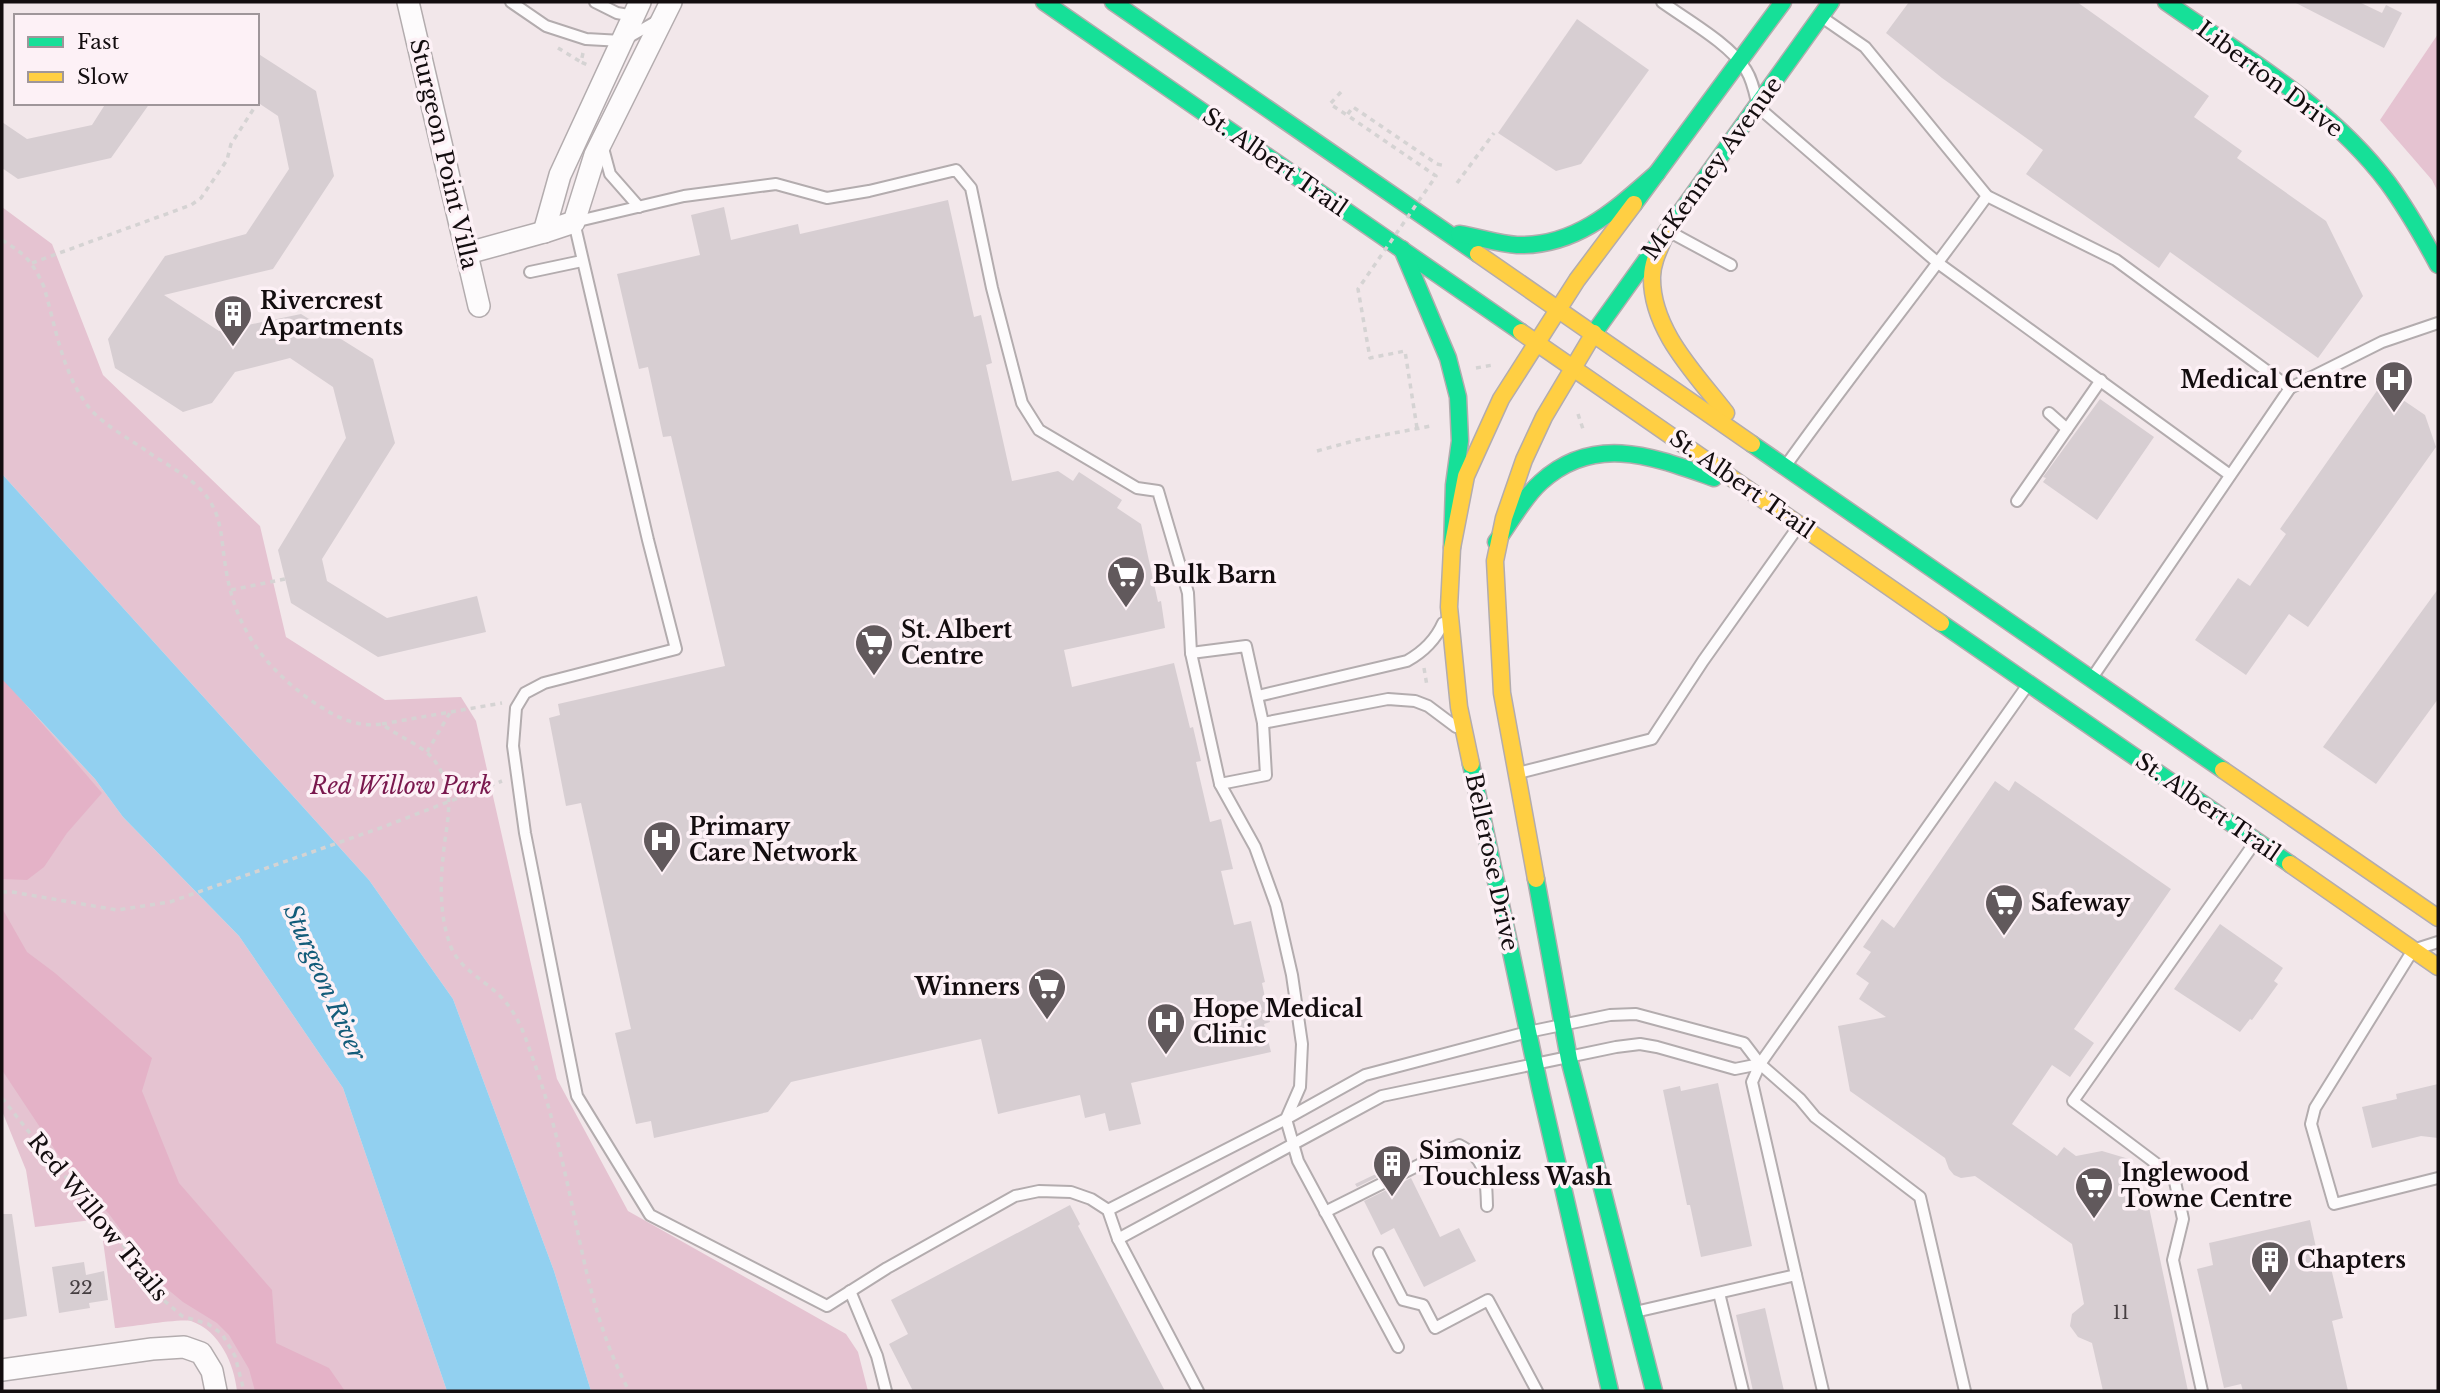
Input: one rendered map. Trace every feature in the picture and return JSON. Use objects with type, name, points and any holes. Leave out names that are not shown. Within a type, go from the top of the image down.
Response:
[{"type":"main road","name":"St. Albert Trail","points":[[1044,2],[2438,967]]},
{"type":"main road","name":"St. Albert Trail","points":[[1113,2],[2438,918]]},
{"type":"main road","name":"McKenney Avenue","points":[[1538,343],[1558,309],[1783,2]]},
{"type":"main road","name":"McKenney Avenue","points":[[1573,368],[1593,334],[1831,2]]},
{"type":"main road","name":"Liberton Drive","points":[[2166,2],[2309,104],[2350,139],[2388,181],[2438,265]]},
{"type":"main road","points":[[1446,232],[1480,236],[1514,245],[1548,245],[1587,231],[1657,173]]},
{"type":"main road","points":[[1667,231],[1653,266],[1652,281],[1657,311],[1673,343],[1742,435]]},
{"type":"main road","points":[[1402,249],[1448,358],[1458,397],[1460,441],[1454,485],[1452,548]]},
{"type":"main road","name":"Bellerose Drive","points":[[1538,343],[1501,399],[1466,476],[1452,548],[1449,607],[1459,707],[1535,1066],[1610,1391]]},
{"type":"main road","name":"Bellerose Drive","points":[[1573,368],[1554,398],[1518,469],[1496,542],[1502,692],[1569,1059],[1654,1391]]},
{"type":"main road","points":[[1496,542],[1541,482],[1563,466],[1589,455],[1615,451],[1642,454],[1749,490]]},
{"type":"street","name":"Sturgeon Point Villa","points":[[408,2],[479,306]]},
{"type":"street","points":[[468,253],[544,232],[574,222],[601,141],[668,9],[637,9],[560,174],[544,232]]},
{"type":"street","points":[[2,1370],[184,1347],[201,1353],[212,1371],[216,1391]]},
{"type":"lane","points":[[511,2],[546,26],[586,39],[622,41],[668,9]]},
{"type":"lane","points":[[595,2],[618,13],[637,9]]},
{"type":"lane","points":[[1662,2],[1739,61],[1751,80],[1758,107],[1938,263],[2230,475]]},
{"type":"lane","points":[[1821,16],[1865,47],[1987,195],[2116,260],[2290,388]]},
{"type":"lane","points":[[601,141],[610,174],[639,207]]},
{"type":"lane","points":[[1198,1391],[1118,1239],[1108,1210],[1091,1199],[1071,1192],[1039,1191],[1015,1196],[887,1268],[827,1306],[650,1215],[577,1096],[525,833],[513,746],[516,708],[525,692],[544,683],[676,649],[574,222],[684,196],[776,184],[827,198],[956,170],[971,188],[992,288],[1022,403],[1039,430],[1137,488],[1158,491],[1188,593],[1191,653],[1220,784],[1255,847],[1276,905],[1292,975],[1302,1044],[1300,1087],[1286,1119],[1298,1161],[1398,1348]]},
{"type":"lane","points":[[1785,466],[1987,195]]},
{"type":"lane","points":[[1667,231],[1731,265]]},
{"type":"lane","points":[[530,272],[582,261]]},
{"type":"lane","points":[[2092,678],[2290,388],[2382,342],[2438,323]]},
{"type":"lane","points":[[2017,501],[2101,380]]},
{"type":"lane","points":[[2049,413],[2067,429]]},
{"type":"lane","points":[[1517,774],[1652,740],[1703,661],[1800,524]]},
{"type":"lane","points":[[1258,696],[1408,661],[1418,655],[1440,630],[1449,607]]},
{"type":"lane","points":[[1191,653],[1246,646],[1258,696],[1263,723],[1266,775],[1220,784]]},
{"type":"lane","points":[[1823,1391],[1752,1082],[1760,1064],[2029,683]]},
{"type":"lane","points":[[1263,723],[1388,699],[1415,701],[1427,706],[1465,733]]},
{"type":"lane","points":[[2202,1391],[2173,1260],[2183,1219],[2174,1177],[2073,1101],[2256,840]]},
{"type":"lane","points":[[2438,942],[2413,950],[2315,1108],[2311,1124],[2334,1204],[2438,1178]]},
{"type":"lane","points":[[1108,1210],[1286,1119],[1365,1075],[1528,1032],[1610,1015],[1636,1014],[1744,1043],[1760,1064],[1800,1099],[1815,1117],[1920,1197],[1965,1391]]},
{"type":"lane","points":[[1118,1239],[1382,1096],[1640,1044],[1735,1069],[1760,1064]]},
{"type":"lane","points":[[1325,1212],[1459,1145],[1473,1152],[1486,1172],[1487,1206]]},
{"type":"lane","points":[[1379,1253],[1403,1300],[1423,1305],[1434,1328],[1488,1300],[1537,1391]]},
{"type":"lane","points":[[1633,1312],[1796,1275]]},
{"type":"lane","points":[[850,1291],[877,1356],[886,1391]]},
{"type":"lane","points":[[1719,1293],[1742,1391]]},
{"type":"path","points":[[1341,92],[1330,104],[1436,176],[1358,289],[1370,358],[1405,351],[1417,428]]},
{"type":"path","points":[[32,263],[191,205],[201,198],[227,160],[231,144],[256,105]]},
{"type":"path","points":[[1348,115],[1353,107],[1437,164],[1446,166]]},
{"type":"path","points":[[1457,183],[1494,133]]},
{"type":"path","points":[[2,240],[22,252],[32,263],[44,287],[72,378],[93,412],[205,494],[220,522],[236,610],[250,641],[296,690],[337,717],[353,724],[367,726],[521,699]]},
{"type":"path","points":[[1468,371],[1504,362]]},
{"type":"path","points":[[1317,451],[1357,440],[1437,425]]},
{"type":"path","points":[[231,590],[285,579]]},
{"type":"path","points":[[1423,666],[1427,686]]},
{"type":"path","points":[[427,752],[451,711]]},
{"type":"path","points":[[382,724],[397,736],[427,752],[441,771],[451,802],[443,858],[442,887],[446,931],[452,948],[466,969],[501,996],[522,1029],[561,1153],[596,1313],[629,1391]]},
{"type":"path","points":[[2,892],[117,910],[170,902],[451,802],[489,784],[517,777]]},
{"type":"path","name":"Red Willow Trails","points":[[2,1098],[60,1171],[101,1214],[160,1297],[182,1316],[208,1324],[222,1334],[235,1356],[244,1391]]},
{"type":"green space","points":[[2438,34],[2438,192],[2432,180],[2380,120]]},
{"type":"green space","name":"Red Willow Park","points":[[2,207],[52,244],[103,375],[260,526],[286,637],[385,700],[461,697],[476,721],[557,1079],[628,1211],[846,1334],[858,1352],[868,1391],[591,1391],[554,1271],[453,999],[369,880],[2,474]]},
{"type":"green space","points":[[2,679],[95,779],[123,817],[239,936],[343,1088],[447,1391],[237,1391],[233,1370],[224,1350],[218,1340],[201,1326],[185,1320],[115,1328],[100,1219],[35,1227],[26,1170],[2,1111]]},
{"type":"shaded area","points":[[2,677],[102,793],[67,833],[44,867],[27,880],[2,879]]},
{"type":"shaded area","points":[[2,908],[27,952],[152,1058],[142,1091],[179,1183],[272,1290],[276,1343],[329,1368],[345,1391],[255,1391],[249,1369],[229,1335],[217,1323],[183,1302],[160,1283],[109,1214],[67,1168],[2,1070]]},
{"type":"water","name":"Sturgeon River","points":[[2,474],[369,880],[453,999],[554,1271],[591,1391],[447,1391],[343,1088],[239,936],[123,817],[95,779],[2,679]]},
{"type":"building","points":[[1909,2],[2077,2],[2209,96],[2194,117],[2242,151],[2237,158],[2326,221],[2363,296],[2318,358],[2170,252],[2159,268],[2026,174],[2043,150],[1942,78],[1886,33]]},
{"type":"building","points":[[2294,2],[2359,2],[2382,13],[2386,5],[2402,13],[2384,48]]},
{"type":"building","points":[[1577,19],[1649,70],[1581,164],[1556,171],[1498,133]]},
{"type":"building","name":"Rivercrest Apartments","points":[[259,54],[316,91],[334,176],[273,269],[164,295],[219,331],[301,314],[373,359],[395,443],[322,559],[327,581],[387,618],[477,596],[486,632],[378,657],[291,603],[278,550],[346,438],[333,387],[290,358],[235,372],[212,403],[183,412],[115,368],[108,339],[165,256],[246,234],[289,169],[278,116],[259,103]]},
{"type":"building","points":[[105,105],[149,105],[111,158],[18,179],[2,168],[2,122],[27,139],[92,125]]},
{"type":"building","name":"St. Albert Centre","points":[[948,200],[974,317],[981,315],[992,363],[986,365],[1012,481],[1058,471],[1073,481],[1079,472],[1122,500],[1117,508],[1141,524],[1158,602],[1161,601],[1165,628],[1064,650],[1072,687],[1174,663],[1201,761],[1196,762],[1210,822],[1221,819],[1233,869],[1221,871],[1234,925],[1251,921],[1265,982],[1262,983],[1270,1022],[1264,1024],[1271,1052],[1131,1083],[1141,1124],[1109,1131],[1105,1113],[1085,1118],[1080,1095],[998,1114],[981,1039],[791,1082],[768,1112],[654,1138],[651,1121],[636,1124],[615,1033],[631,1029],[581,803],[566,806],[549,718],[560,715],[558,704],[725,666],[671,436],[663,437],[648,367],[639,369],[617,274],[700,255],[691,215],[724,207],[731,240],[798,224],[800,234]]},
{"type":"building","points":[[2381,385],[2425,415],[2436,447],[2308,627],[2289,614],[2246,675],[2195,640],[2238,578],[2250,586],[2286,534],[2280,529]]},
{"type":"building","points":[[2100,399],[2154,437],[2097,520],[2043,482],[2046,478],[2043,477]]},
{"type":"building","points":[[2438,589],[2438,699],[2376,784],[2323,747]]},
{"type":"building","points":[[1995,781],[2009,791],[2015,781],[2171,889],[2074,1029],[2094,1043],[2070,1077],[2052,1065],[2012,1124],[2057,1156],[2064,1147],[2076,1156],[2102,1151],[2129,1159],[2137,1195],[2146,1193],[2188,1391],[2103,1391],[2092,1343],[2078,1337],[2070,1326],[2072,1314],[2084,1304],[2072,1244],[1975,1176],[1961,1178],[1954,1175],[1945,1158],[1850,1091],[1838,1026],[1886,1017],[1859,999],[1869,983],[1856,974],[1871,952],[1863,947],[1882,919],[1894,928]]},
{"type":"building","points":[[2220,924],[2283,968],[2274,981],[2278,984],[2240,1032],[2174,989]]},
{"type":"building","points":[[1718,1083],[1752,1246],[1701,1257],[1690,1205],[1687,1205],[1663,1090],[1680,1086],[1681,1091]]},
{"type":"building","points":[[2438,1084],[2438,1138],[2421,1136],[2372,1148],[2362,1107],[2397,1099],[2396,1094]]},
{"type":"building","points":[[1403,1161],[1404,1164],[1357,1187],[1355,1184]]},
{"type":"building","points":[[1411,1178],[1440,1237],[1459,1228],[1476,1261],[1424,1287],[1394,1228],[1381,1235],[1364,1201]]},
{"type":"building","points":[[1070,1205],[1080,1224],[1078,1226],[1165,1391],[913,1391],[889,1344],[908,1334],[891,1300]]},
{"type":"building","points":[[2,1214],[12,1214],[27,1316],[3,1320]]},
{"type":"building","name":"Chapters","points":[[2310,1220],[2320,1266],[2330,1264],[2343,1318],[2332,1321],[2348,1391],[2243,1391],[2241,1384],[2224,1388],[2197,1269],[2213,1265],[2209,1243]]},
{"type":"building","points":[[84,1262],[86,1275],[104,1271],[108,1300],[89,1303],[90,1308],[59,1313],[52,1267]]},
{"type":"building","points":[[1765,1308],[1784,1391],[1753,1391],[1736,1315]]},
{"type":"traffic: fast","points":[[1044,2],[1521,332]]},
{"type":"traffic: fast","points":[[1113,2],[1478,254]]},
{"type":"traffic: fast","points":[[1634,204],[1783,2]]},
{"type":"traffic: fast","points":[[1594,333],[1831,2]]},
{"type":"traffic: fast","points":[[2166,2],[2284,84],[2340,130],[2388,183],[2438,265]]},
{"type":"traffic: fast","points":[[1459,234],[1517,245],[1558,240],[1594,223],[1657,173]]},
{"type":"traffic: fast","points":[[1402,249],[1448,358],[1458,397],[1460,441],[1454,485],[1452,548]]},
{"type":"traffic: fast","points":[[1752,444],[2223,770]]},
{"type":"traffic: fast","points":[[1496,542],[1541,482],[1561,467],[1582,458],[1604,454],[1647,457],[1714,478]]},
{"type":"traffic: fast","points":[[1941,623],[2290,864]]},
{"type":"traffic: fast","points":[[1471,764],[1540,1088],[1610,1391]]},
{"type":"traffic: fast","points":[[1536,879],[1569,1059],[1654,1391]]},
{"type":"traffic: slow","points":[[1471,764],[1459,707],[1449,607],[1452,548],[1466,476],[1501,399],[1577,280],[1634,204]]},
{"type":"traffic: slow","points":[[1667,231],[1652,271],[1659,315],[1677,350],[1726,413]]},
{"type":"traffic: slow","points":[[1478,254],[1752,444]]},
{"type":"traffic: slow","points":[[1521,332],[1941,623]]},
{"type":"traffic: slow","points":[[1536,879],[1502,693],[1495,561],[1504,518],[1524,460],[1544,417],[1594,333]]},
{"type":"traffic: slow","points":[[2223,770],[2438,918]]},
{"type":"traffic: slow","points":[[2290,864],[2438,967]]},
{"type":"place","name":"Rivercrest Apartments","points":[[233,348]]},
{"type":"place","name":"Medical Centre","points":[[2394,414]]},
{"type":"place","name":"Bulk Barn","points":[[1126,609]]},
{"type":"place","name":"St. Albert Centre","points":[[874,677]]},
{"type":"place","name":"Primary Care Network","points":[[662,874]]},
{"type":"place","name":"Safeway","points":[[2004,937]]},
{"type":"place","name":"Winners","points":[[1047,1021]]},
{"type":"place","name":"Hope Medical Clinic","points":[[1166,1056]]},
{"type":"place","name":"Simoniz Touchless Wash","points":[[1392,1198]]},
{"type":"place","name":"Inglewood Towne Centre","points":[[2094,1220]]},
{"type":"place","name":"Chapters","points":[[2270,1294]]}]
